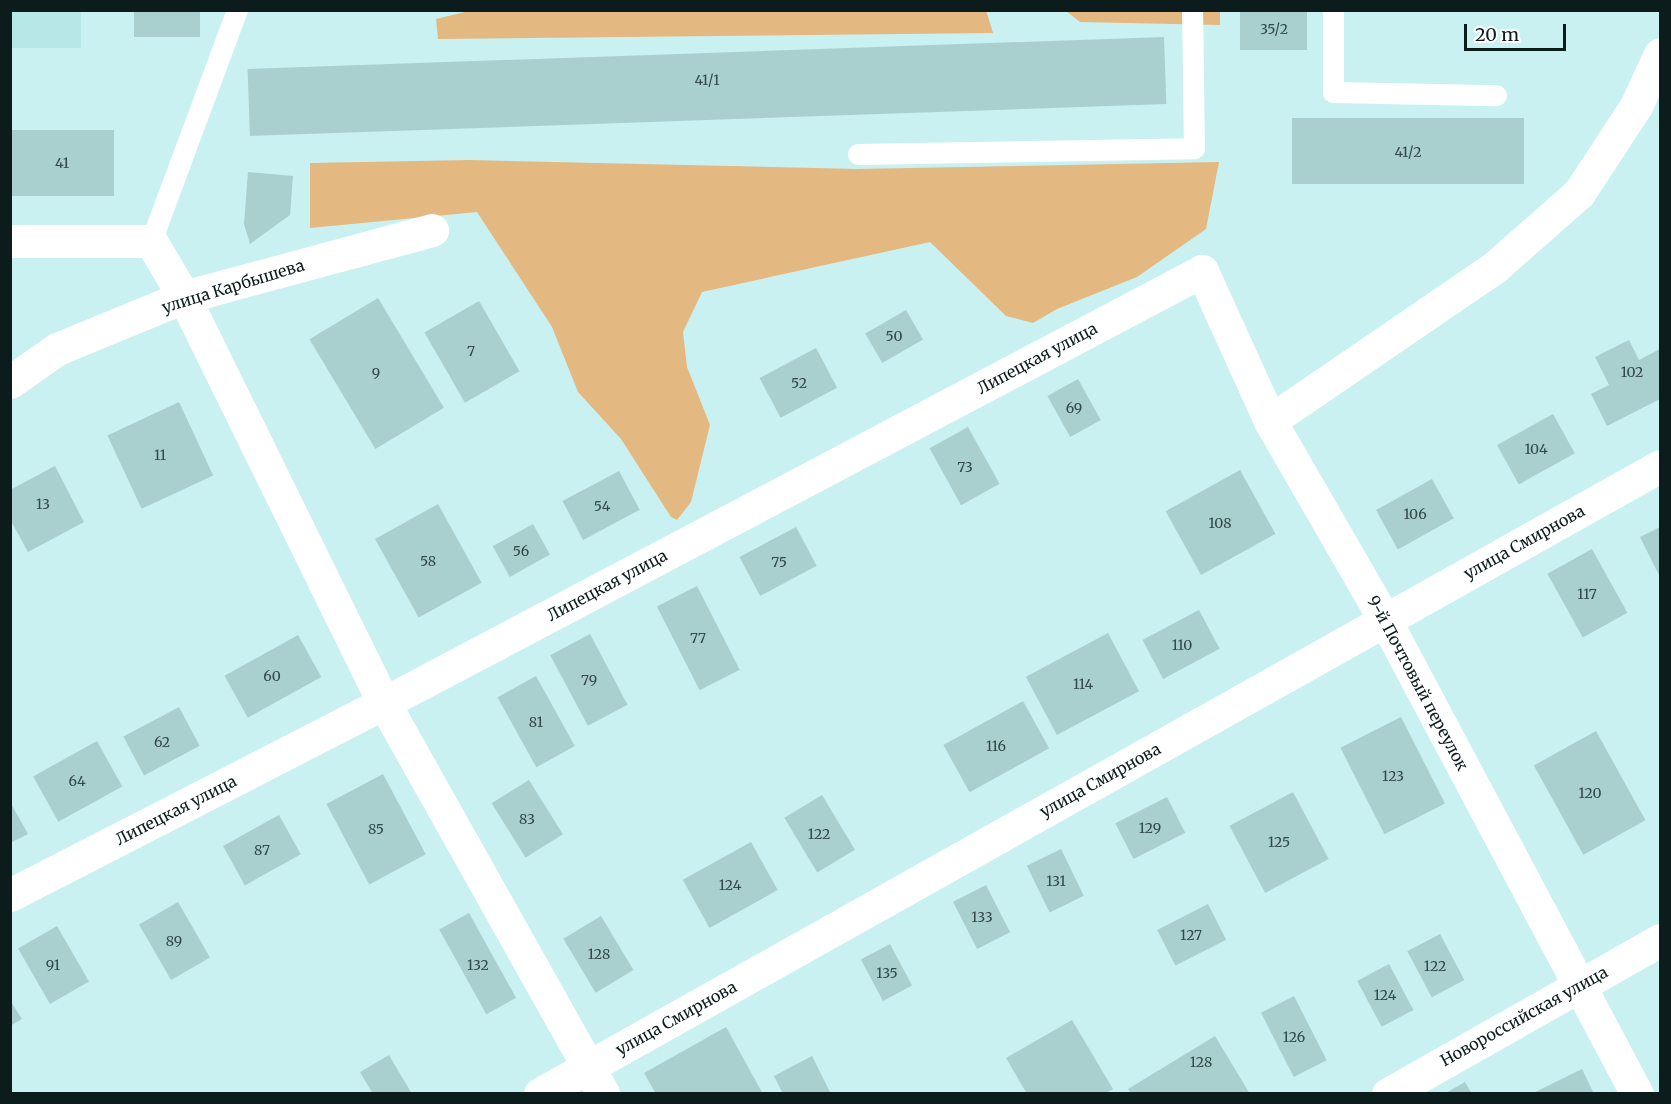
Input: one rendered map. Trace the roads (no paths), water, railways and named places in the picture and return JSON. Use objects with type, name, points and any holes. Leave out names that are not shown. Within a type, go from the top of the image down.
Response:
[{"type":"street","points":[[1270,421],[1494,267],[1580,193],[1636,106],[1660,54]]},
{"type":"street","name":"улица Карбышева","points":[[10,382],[57,349],[184,297],[432,230]]},
{"type":"street","points":[[10,241],[151,241],[184,297],[384,703],[596,1080]]},
{"type":"street","name":"9-й Почтовый переулок","points":[[1202,271],[1270,421],[1385,620],[1637,1094]]},
{"type":"street","name":"Липецкая улица","points":[[10,895],[384,703],[1202,271]]},
{"type":"street","name":"улица Смирнова","points":[[540,1094],[596,1080],[1385,620],[1660,466]]},
{"type":"street","name":"Новороссийская улица","points":[[1388,1094],[1660,940]]},
{"type":"lane","points":[[151,241],[237,10]]},
{"type":"lane","points":[[858,154],[1194,148],[1192,10]]},
{"type":"lane","points":[[1333,10],[1333,92],[1496,95]]}]
